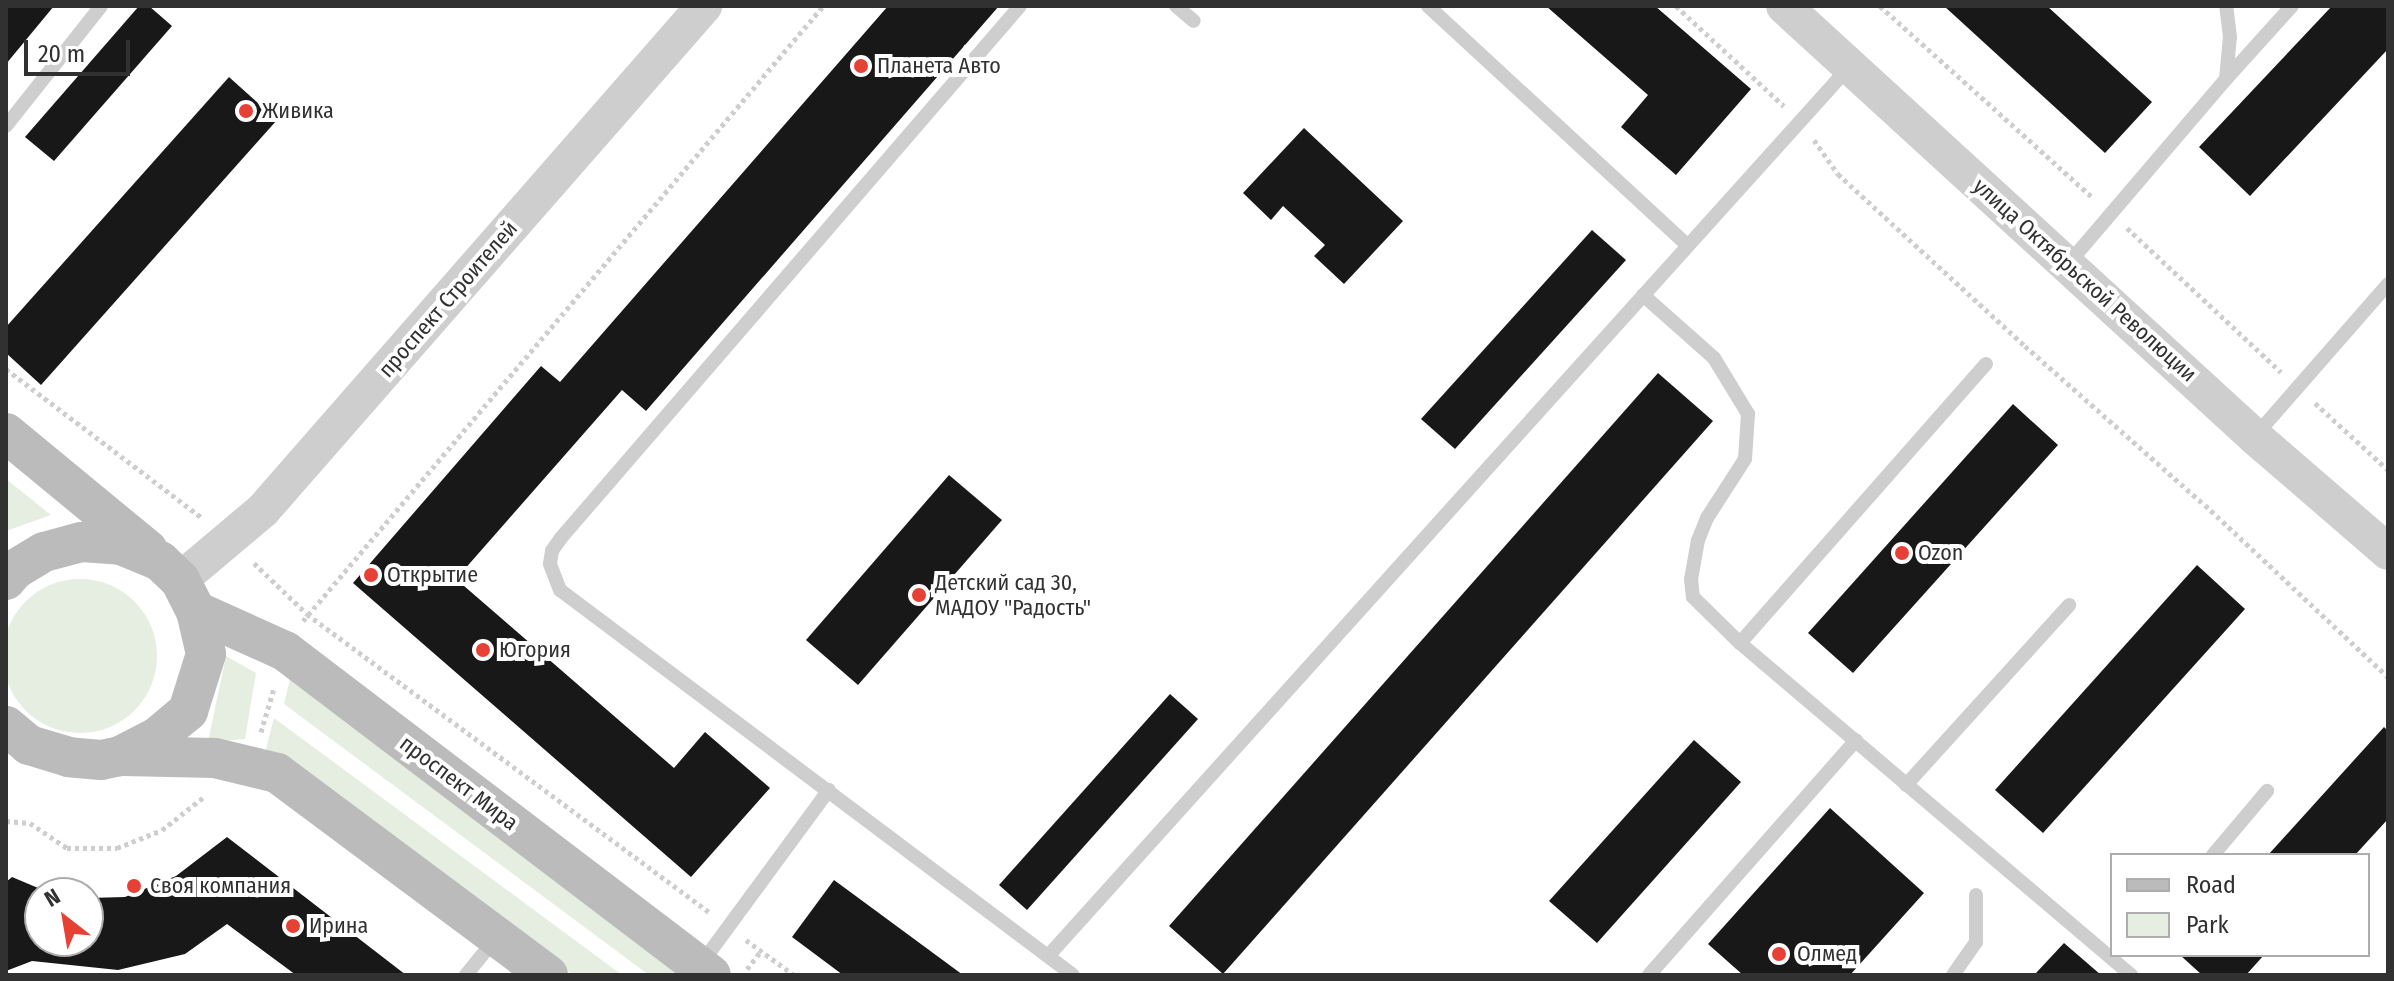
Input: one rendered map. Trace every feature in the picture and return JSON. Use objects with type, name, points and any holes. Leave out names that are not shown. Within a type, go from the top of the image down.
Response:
[{"type":"main road","name":"проспект Мира","points":[[6,433],[179,584],[285,651],[705,970]]},
{"type":"main road","points":[[6,580],[14,570],[44,552],[82,542],[121,545],[179,584],[206,654],[188,711],[157,737],[120,756]]},
{"type":"main road","points":[[6,726],[29,745],[69,757],[101,760],[120,756],[215,758],[277,773],[418,880],[498,934],[548,975]]},
{"type":"street","name":"проспект Строителей","points":[[179,584],[263,510],[704,6]]},
{"type":"street","name":"улица Октябрьской Революции","points":[[1784,6],[2255,437],[2388,552]]},
{"type":"lane","points":[[6,126],[101,6]]},
{"type":"lane","points":[[1020,6],[552,551],[550,564],[560,590],[1073,975]]},
{"type":"lane","points":[[1176,6],[1194,21]]},
{"type":"lane","points":[[1428,6],[1687,245]]},
{"type":"lane","points":[[2226,6],[2230,37],[2226,79]]},
{"type":"lane","points":[[2068,264],[2292,6]]},
{"type":"lane","points":[[1049,955],[1850,66]]},
{"type":"lane","points":[[2255,437],[2388,284]]},
{"type":"lane","points":[[1643,295],[1714,358],[1748,414],[1745,459],[1707,518],[1691,579],[1693,597],[1740,643],[1906,785],[2110,952]]},
{"type":"lane","points":[[1740,643],[1986,364]]},
{"type":"lane","points":[[1906,785],[2069,605]]},
{"type":"lane","points":[[1649,975],[1856,740]]},
{"type":"lane","points":[[705,970],[729,927],[829,790]]},
{"type":"lane","points":[[2215,853],[2267,791]]},
{"type":"lane","points":[[1953,975],[1976,942],[1976,895]]},
{"type":"lane","points":[[466,975],[498,934]]},
{"type":"path","points":[[6,821],[30,823],[67,848],[117,848],[162,830],[219,784],[252,765],[285,651],[307,614],[823,6]]},
{"type":"path","points":[[1676,6],[1801,122],[1838,174],[2025,346],[2205,505],[2388,677]]},
{"type":"path","points":[[1880,6],[2388,470]]},
{"type":"path","points":[[6,369],[230,539],[307,614],[794,975]]},
{"type":"path","points":[[742,975],[761,951]]},
{"type":"green space","points":[[6,479],[51,515],[6,531]]},
{"type":"green space","points":[[80,579],[109,585],[134,602],[151,627],[157,656],[151,685],[134,710],[109,727],[80,733],[51,727],[26,710],[9,685],[3,656],[9,627],[26,602],[51,585]]},
{"type":"green space","points":[[226,656],[256,673],[245,739],[208,742]]},
{"type":"green space","points":[[290,679],[695,975],[649,975],[284,704]]},
{"type":"green space","points":[[274,718],[622,975],[573,975],[266,749]]},
{"type":"building","points":[[9,6],[54,6],[6,64],[6,10]]},
{"type":"building","points":[[139,6],[149,6],[172,26],[54,161],[25,137]]},
{"type":"building","points":[[888,6],[999,6],[646,411],[622,390],[456,579],[674,768],[705,732],[770,788],[691,877],[353,583],[541,366],[560,382]]},
{"type":"building","points":[[1546,6],[1655,6],[1751,89],[1676,175],[1621,127],[1648,95]]},
{"type":"building","points":[[1944,6],[2047,6],[2152,102],[2105,153]]},
{"type":"building","points":[[2332,6],[2388,6],[2388,49],[2250,196],[2199,147]]},
{"type":"building","points":[[229,77],[277,120],[41,385],[6,353],[6,327]]},
{"type":"building","points":[[1304,128],[1403,221],[1344,284],[1314,256],[1325,245],[1283,206],[1271,220],[1243,193]]},
{"type":"building","points":[[1592,230],[1626,260],[1455,449],[1421,419]]},
{"type":"building","points":[[1658,373],[1713,421],[1223,974],[1169,926]]},
{"type":"building","points":[[2013,404],[2058,445],[1853,673],[1808,633]]},
{"type":"building","points":[[949,475],[1002,520],[858,685],[806,640]]},
{"type":"building","points":[[2197,565],[2245,609],[2043,833],[1995,790]]},
{"type":"building","points":[[1170,694],[1198,719],[1027,910],[999,885]]},
{"type":"building","points":[[2384,727],[2388,731],[2388,819],[2357,853],[2270,853]]},
{"type":"building","points":[[1694,740],[1741,782],[1597,943],[1549,901]]},
{"type":"building","points":[[1830,808],[1924,893],[1850,975],[1743,975],[1708,944]]},
{"type":"building","points":[[227,837],[406,975],[296,975],[227,924],[185,954],[118,970],[32,961],[6,971],[6,882],[12,877],[24,882],[24,957],[104,957],[104,898],[125,897],[176,876]]},
{"type":"building","points":[[834,880],[963,975],[843,975],[792,937]]},
{"type":"building","points":[[2064,943],[2101,975],[2036,973]]},
{"type":"building","points":[[2182,957],[2262,957],[2246,975],[2202,975]]},
{"type":"place","name":"Планета Авто","points":[[861,66]]},
{"type":"place","name":"Живика","points":[[246,111]]},
{"type":"place","name":"Ozon","points":[[1902,553]]},
{"type":"place","name":"Открытие","points":[[371,575]]},
{"type":"place","name":"Детский сад 30, МАДОУ \"Радость\"","points":[[919,595]]},
{"type":"place","name":"Югория","points":[[483,650]]},
{"type":"place","name":"Своя компания","points":[[134,886]]},
{"type":"place","name":"Ирина","points":[[293,926]]},
{"type":"place","name":"Олмед","points":[[1779,954]]}]
